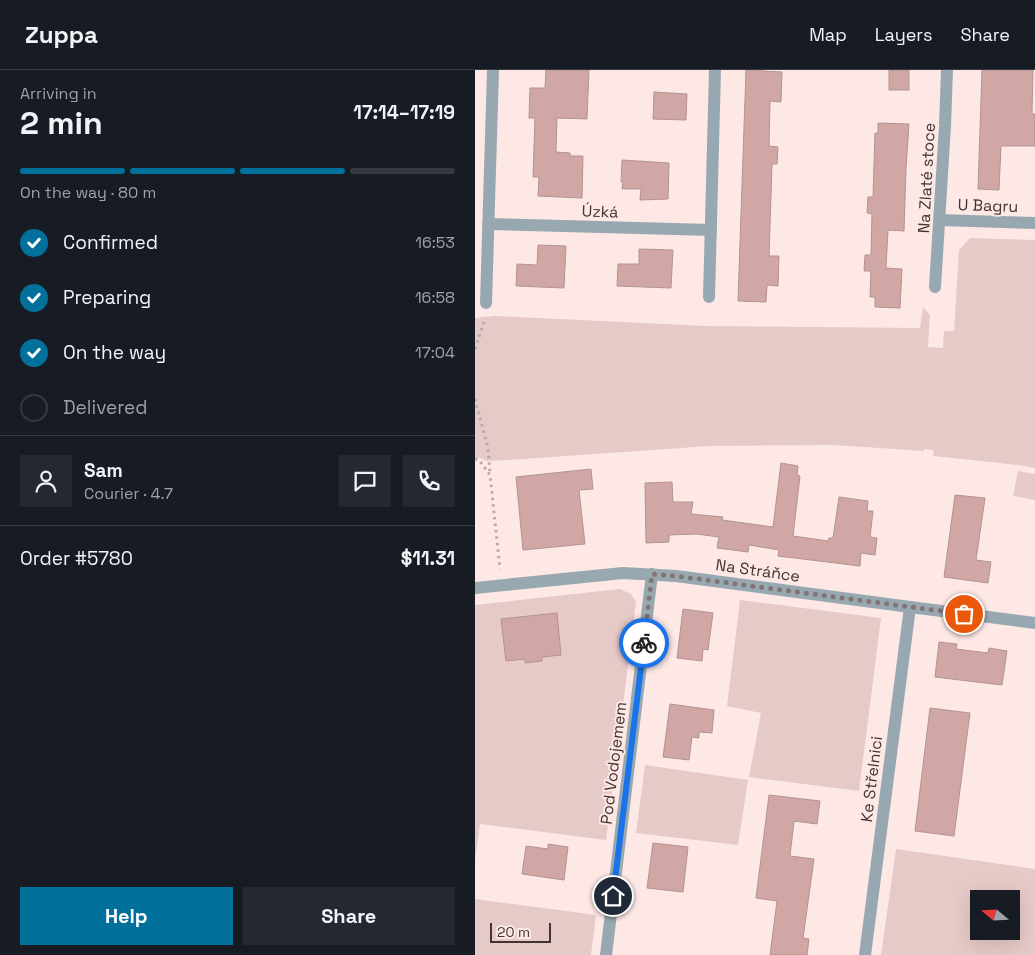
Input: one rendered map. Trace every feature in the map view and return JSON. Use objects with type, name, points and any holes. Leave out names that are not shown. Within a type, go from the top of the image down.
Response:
[{"type":"street","points":[[486,303],[493,70]]},
{"type":"street","points":[[709,297],[715,70]]},
{"type":"street","name":"Na Zlaté stoce","points":[[935,287],[947,70]]},
{"type":"street","name":"U Bagru","points":[[940,220],[1035,223]]},
{"type":"street","name":"Úzká","points":[[488,224],[711,230]]},
{"type":"street","name":"Na Stráňce","points":[[475,588],[623,573],[652,574],[1035,623]]},
{"type":"street","name":"Pod Vodojemem","points":[[607,955],[652,574]]},
{"type":"street","name":"Ke Střelnici","points":[[865,955],[909,607]]},
{"type":"path","points":[[475,349],[484,322],[486,303]]},
{"type":"path","points":[[475,399],[489,448],[490,475],[502,585]]},
{"type":"path","points":[[475,459],[479,460],[490,475]]},
{"type":"shaded area","points":[[970,238],[1035,240],[1035,468],[933,456],[934,450],[834,445],[710,446],[507,460],[486,461],[481,458],[475,458],[475,318],[495,316],[705,326],[920,328],[923,307],[930,315],[928,347],[943,348],[944,331],[954,331],[959,250]]},
{"type":"shaded area","points":[[1018,471],[1035,474],[1035,500],[1013,496]]},
{"type":"shaded area","points":[[620,589],[631,594],[636,602],[606,840],[480,824],[475,861],[475,605]]},
{"type":"shaded area","points":[[740,600],[881,618],[859,791],[749,777],[761,713],[727,706]]},
{"type":"shaded area","points":[[645,765],[748,780],[738,845],[636,833]]},
{"type":"shaded area","points":[[896,849],[1035,869],[1035,955],[881,955]]},
{"type":"shaded area","points":[[475,899],[596,915],[591,955],[475,955]]},
{"type":"building","points":[[546,70],[589,70],[587,119],[557,118],[556,152],[570,153],[570,156],[583,156],[582,198],[538,196],[539,177],[533,177],[535,118],[529,118],[530,88],[545,88]]},
{"type":"building","points":[[746,70],[782,72],[781,102],[770,101],[769,146],[778,147],[777,164],[772,164],[769,256],[779,256],[778,286],[767,285],[766,302],[738,301]]},
{"type":"building","points":[[889,70],[909,70],[909,90],[889,90]]},
{"type":"building","points":[[982,70],[1033,70],[1032,114],[1035,114],[1035,146],[1001,146],[999,190],[978,189]]},
{"type":"building","points":[[654,92],[687,94],[686,120],[653,119]]},
{"type":"building","points":[[878,123],[909,124],[904,231],[888,230],[886,268],[902,269],[900,308],[875,307],[875,297],[870,297],[871,271],[864,271],[865,255],[871,255],[872,214],[867,213],[868,197],[873,197],[875,133],[878,133]]},
{"type":"building","points":[[622,160],[669,163],[668,199],[640,200],[641,189],[622,189]]},
{"type":"building","points":[[538,245],[566,246],[564,288],[516,286],[517,264],[537,265]]},
{"type":"building","points":[[639,249],[673,250],[671,288],[617,286],[618,264],[639,264]]},
{"type":"building","points":[[781,463],[798,466],[797,475],[800,476],[793,536],[828,541],[829,538],[833,538],[839,497],[868,501],[867,511],[873,511],[870,537],[877,538],[875,555],[861,553],[860,566],[778,556],[779,550],[749,545],[748,552],[717,548],[719,537],[697,534],[669,535],[669,542],[646,543],[645,483],[672,482],[673,502],[693,502],[691,514],[723,517],[722,520],[773,527]]},
{"type":"building","points":[[591,469],[593,489],[579,490],[585,544],[523,550],[516,477]]},
{"type":"building","points":[[955,495],[985,498],[976,560],[991,562],[988,583],[944,577]]},
{"type":"building","points":[[683,609],[713,613],[708,650],[703,649],[702,661],[677,658]]},
{"type":"building","points":[[557,613],[561,655],[542,657],[542,661],[525,663],[525,659],[506,661],[501,619]]},
{"type":"building","points":[[939,642],[957,644],[956,649],[988,653],[989,648],[1007,651],[1002,685],[935,677]]},
{"type":"building","points":[[670,704],[714,710],[712,733],[699,732],[699,738],[692,737],[689,760],[663,757]]},
{"type":"building","points":[[930,708],[970,713],[954,836],[915,831]]},
{"type":"building","points":[[769,795],[820,801],[817,824],[794,821],[790,856],[814,859],[803,938],[809,939],[807,955],[770,955],[777,901],[756,898]]},
{"type":"building","points":[[653,843],[688,847],[683,892],[647,888]]},
{"type":"building","points":[[548,844],[568,847],[564,880],[522,874],[526,846],[548,849]]},
{"type":"way so far","points":[[644,643],[652,574],[964,614]]},
{"type":"route","points":[[613,896],[644,643]]}]
